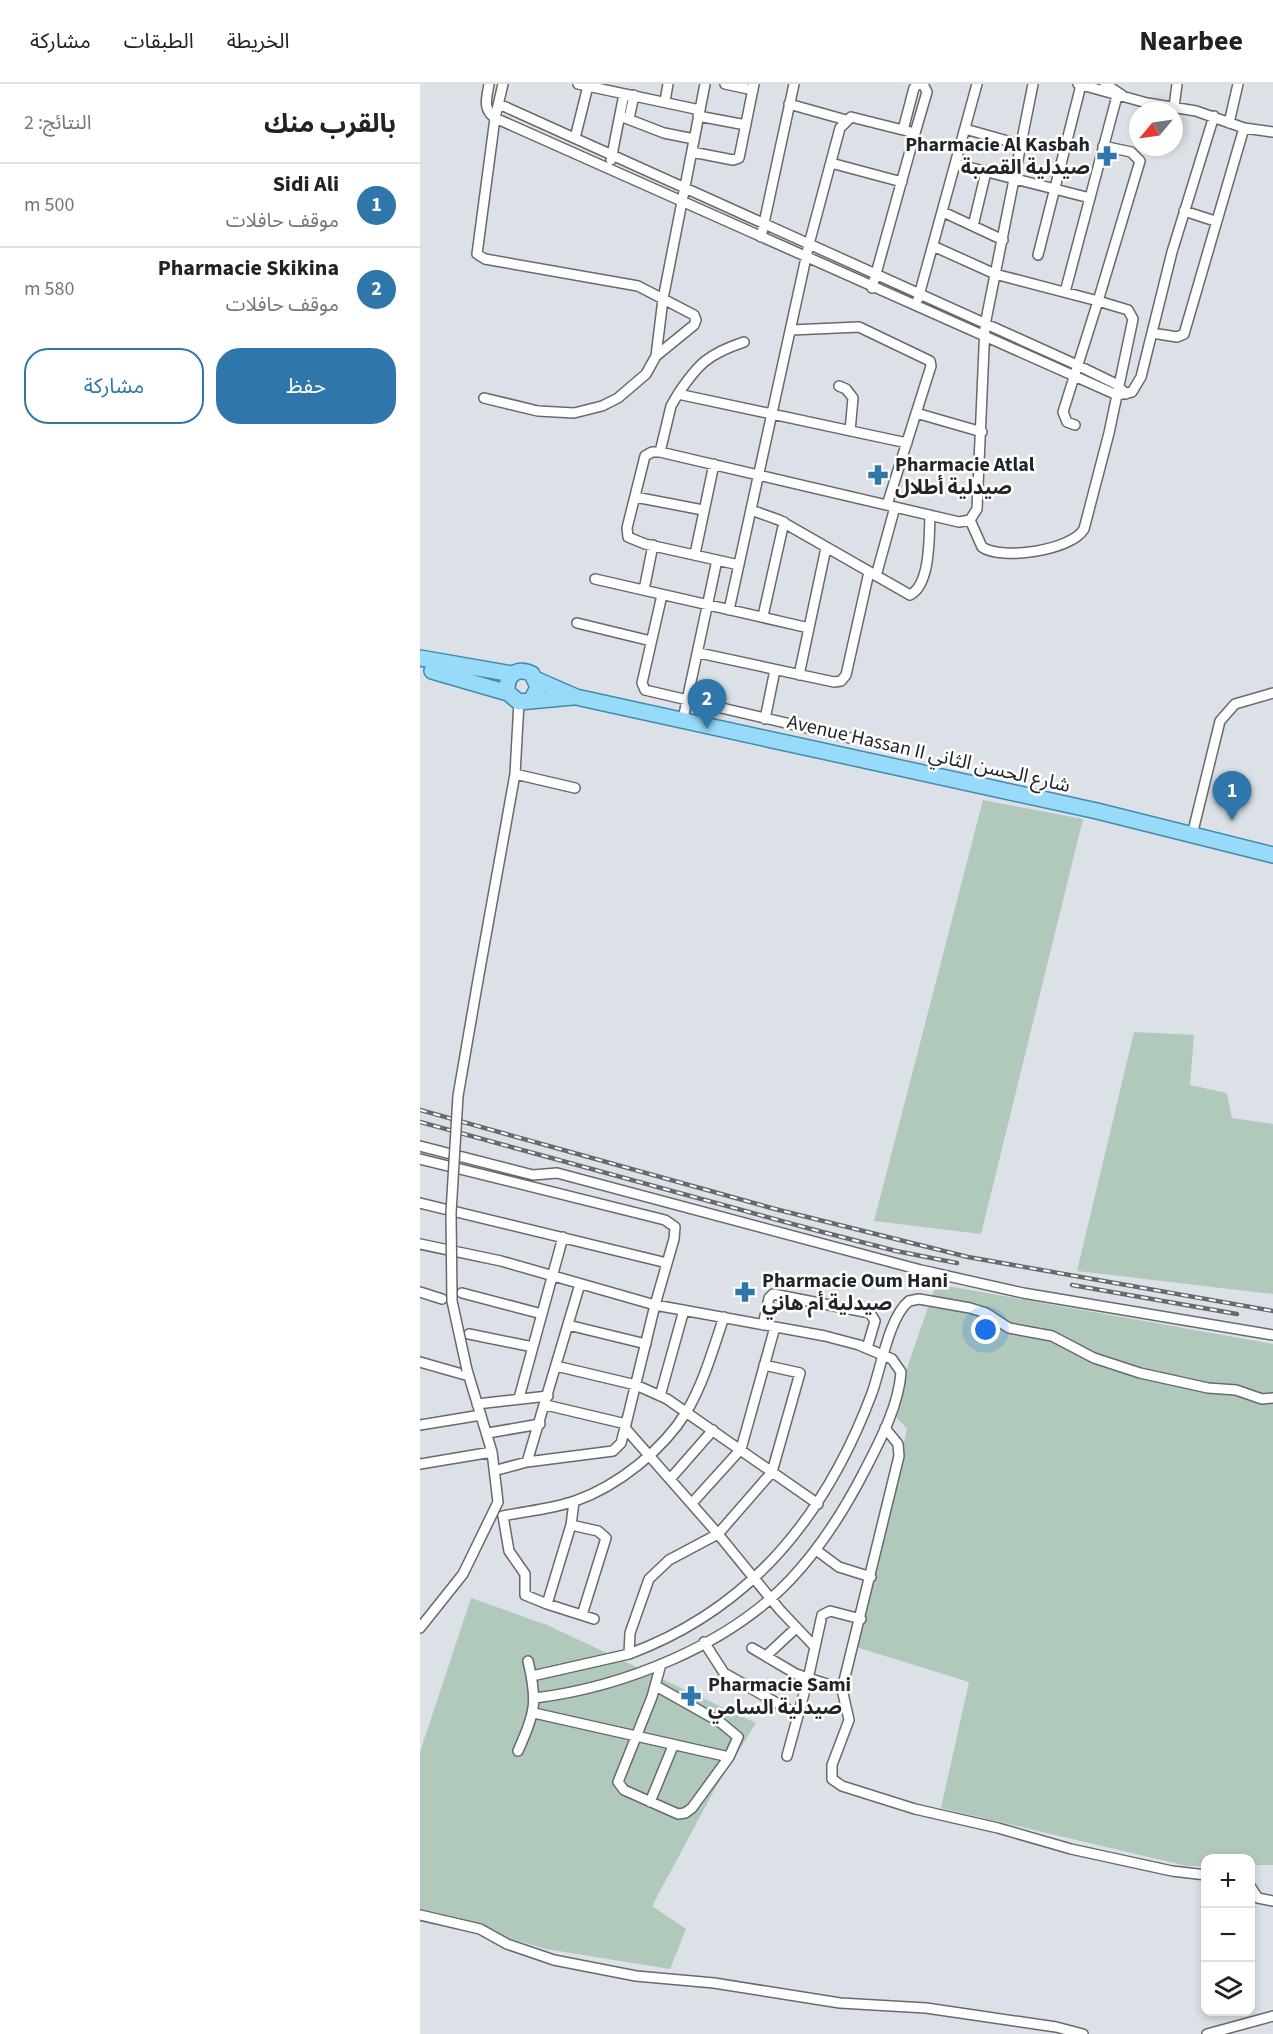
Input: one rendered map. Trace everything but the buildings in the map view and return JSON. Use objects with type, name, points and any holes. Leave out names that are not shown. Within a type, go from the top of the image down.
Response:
[{"type":"main road","points":[[420,658],[512,674],[508,679],[520,698],[538,687],[537,680]]},
{"type":"main road","name":"Avenue Hassan II شارع الحسن الثاني","points":[[420,669],[520,698],[576,697]]},
{"type":"main road","name":"Avenue Hassan II شارع الحسن الثاني","points":[[512,674],[526,671],[537,680],[576,697],[772,739],[1273,855]]},
{"type":"street","points":[[489,84],[485,103],[487,110],[495,118],[1073,377],[1120,392],[1134,390],[1142,377],[1184,211],[1214,117]]},
{"type":"street","points":[[484,398],[556,413],[582,411],[603,406],[629,390],[646,374],[656,356],[694,325],[696,320],[694,315],[638,286],[485,259],[477,254],[495,118],[503,84]]},
{"type":"street","points":[[578,84],[665,101],[746,126]]},
{"type":"street","points":[[609,168],[625,118],[629,84]]},
{"type":"street","points":[[665,101],[668,84]]},
{"type":"street","points":[[656,356],[663,299],[705,84]]},
{"type":"street","points":[[692,152],[737,160],[741,156],[754,87],[724,84]]},
{"type":"street","points":[[761,237],[794,84]]},
{"type":"street","points":[[903,130],[914,88],[918,84]]},
{"type":"street","points":[[872,288],[927,92],[923,84]]},
{"type":"street","points":[[915,307],[944,212],[977,84]]},
{"type":"street","points":[[739,565],[631,540],[627,535],[643,458],[652,452],[660,452],[958,522],[970,520],[977,509],[985,325],[1033,84]]},
{"type":"street","points":[[1038,255],[1080,84],[1121,97],[1148,102]]},
{"type":"street","points":[[1105,84],[1121,97]]},
{"type":"street","points":[[1175,102],[1177,84]]},
{"type":"street","points":[[1229,123],[1238,84]]},
{"type":"street","points":[[575,138],[588,86]]},
{"type":"street","points":[[1065,292],[1103,146],[1121,97]]},
{"type":"street","points":[[499,104],[919,296],[1077,365],[1120,392]]},
{"type":"street","points":[[789,104],[846,120]]},
{"type":"street","points":[[1183,109],[1245,128],[1273,132]]},
{"type":"street","points":[[729,610],[809,244],[840,128],[851,117],[915,133]]},
{"type":"street","points":[[625,118],[664,133],[694,139]]},
{"type":"street","points":[[1152,333],[1177,337],[1184,334],[1215,221],[1245,128]]},
{"type":"street","points":[[965,129],[1022,145]]},
{"type":"street","points":[[1075,425],[1066,422],[1063,415],[1140,161],[1131,152],[1103,146]]},
{"type":"street","points":[[831,163],[902,182]]},
{"type":"street","points":[[956,164],[1090,198]]},
{"type":"street","points":[[973,226],[986,172]]},
{"type":"street","points":[[1184,211],[1215,221]]},
{"type":"street","points":[[944,212],[1003,240]]},
{"type":"street","points":[[933,246],[995,274],[1128,310],[1133,319],[1120,392],[1084,529],[1080,536],[1059,546],[999,554],[982,547],[970,520]]},
{"type":"street","points":[[699,653],[834,682],[844,679],[915,413],[931,366],[926,357],[859,327],[791,330]]},
{"type":"street","points":[[660,452],[671,406],[701,362],[722,350],[744,342]]},
{"type":"street","points":[[839,386],[846,389],[853,398],[850,431]]},
{"type":"street","points":[[678,394],[907,443]]},
{"type":"street","points":[[915,413],[982,432]]},
{"type":"street","points":[[695,554],[714,464]]},
{"type":"street","points":[[635,497],[703,510]]},
{"type":"street","points":[[751,510],[784,522],[908,595],[914,593],[926,569],[930,515]]},
{"type":"street","points":[[763,616],[784,522]]},
{"type":"street","points":[[644,591],[652,546]]},
{"type":"street","points":[[799,675],[826,548]]},
{"type":"street","points":[[683,720],[717,560]]},
{"type":"street","points":[[596,579],[809,628]]},
{"type":"street","points":[[662,595],[642,683],[643,688],[687,701],[850,738]]},
{"type":"street","points":[[577,623],[651,641]]},
{"type":"street","points":[[765,719],[775,670]]},
{"type":"street","points":[[1192,835],[1220,721],[1235,704],[1273,693]]},
{"type":"street","points":[[420,1629],[463,1574],[498,1502],[497,1470],[488,1433],[468,1373],[452,1301],[451,1213],[458,1096],[515,774],[520,698]]},
{"type":"street","points":[[772,739],[776,722]]},
{"type":"street","points":[[515,774],[575,788]]},
{"type":"street","points":[[420,1146],[533,1175],[557,1173],[921,1270],[1023,1293],[1273,1335]]},
{"type":"street","points":[[420,1159],[670,1221],[676,1232],[655,1305],[621,1443],[613,1451],[527,1462],[497,1470]]},
{"type":"street","points":[[420,1203],[460,1215],[563,1237],[667,1263]]},
{"type":"street","points":[[519,1398],[563,1237]]},
{"type":"street","points":[[420,1244],[552,1275],[655,1305],[825,1336],[885,1355],[895,1361],[901,1372],[885,1428],[861,1478],[816,1550],[770,1598],[704,1642],[661,1664],[590,1689],[536,1698]]},
{"type":"street","points":[[527,1462],[580,1284]]},
{"type":"street","points":[[420,1292],[442,1299]]},
{"type":"street","points":[[462,1293],[542,1314]]},
{"type":"street","points":[[763,1325],[769,1298],[773,1294],[870,1313],[875,1321],[867,1348]]},
{"type":"street","points":[[532,1676],[629,1654],[683,1630],[753,1578],[782,1551],[818,1504],[857,1432],[902,1307],[909,1301],[919,1299],[970,1308],[986,1313],[1009,1328],[1052,1336],[1094,1358],[1140,1373],[1208,1388],[1236,1390],[1262,1399],[1273,1398]]},
{"type":"street","points":[[660,1396],[684,1310]]},
{"type":"street","points":[[594,1619],[525,1595],[525,1574],[509,1551],[503,1515],[574,1502],[605,1487],[650,1454],[686,1411],[710,1359],[724,1317]]},
{"type":"street","points":[[568,1325],[646,1344]]},
{"type":"street","points":[[693,1502],[741,1449],[775,1327]]},
{"type":"street","points":[[469,1334],[533,1347]]},
{"type":"street","points":[[420,1362],[468,1373]]},
{"type":"street","points":[[629,1654],[630,1633],[649,1579],[669,1560],[718,1534],[772,1472],[800,1373],[764,1365]]},
{"type":"street","points":[[556,1366],[636,1385],[660,1396],[686,1411],[818,1504]]},
{"type":"street","points":[[477,1404],[519,1398],[547,1401],[626,1426],[693,1502],[770,1598],[815,1647]]},
{"type":"street","points":[[420,1425],[481,1415]]},
{"type":"street","points":[[488,1433],[540,1424]]},
{"type":"street","points":[[885,1428],[898,1444],[899,1456],[861,1619],[842,1689],[849,1720],[831,1769],[832,1779],[842,1786],[915,1809],[998,1828],[1071,1850],[1172,1871],[1201,1874]]},
{"type":"street","points":[[671,1479],[713,1430]]},
{"type":"street","points":[[420,1464],[492,1452]]},
{"type":"street","points":[[547,1604],[571,1525],[574,1502]]},
{"type":"street","points":[[571,1525],[598,1531],[606,1538],[582,1615]]},
{"type":"street","points":[[816,1550],[839,1567],[871,1577]]},
{"type":"street","points":[[787,1756],[808,1679],[821,1618],[826,1611],[861,1619]]},
{"type":"street","points":[[766,1656],[796,1628]]},
{"type":"street","points":[[704,1642],[724,1673],[798,1715]]},
{"type":"street","points":[[752,1648],[808,1679],[842,1689]]},
{"type":"street","points":[[518,1751],[534,1713],[536,1698],[528,1661]]},
{"type":"street","points":[[656,1686],[735,1733],[738,1742],[688,1812],[678,1814],[650,1802],[624,1790],[618,1782],[656,1686],[661,1664]]},
{"type":"street","points":[[534,1713],[729,1757]]},
{"type":"street","points":[[650,1802],[673,1746]]},
{"type":"street","points":[[1255,1893],[1258,1899],[1273,1901]]},
{"type":"street","points":[[420,1915],[470,1926],[507,1944],[554,1960],[636,1976],[714,1983],[840,2003],[926,2008],[1056,2026],[1083,2034]]},
{"type":"street","points":[[1207,2034],[1273,2016]]},
{"type":"green space","points":[[983,800],[1083,819],[981,1234],[874,1221]]},
{"type":"green space","points":[[1134,1032],[1194,1035],[1190,1085],[1227,1093],[1232,1118],[1273,1124],[1273,1294],[1077,1271]]},
{"type":"green space","points":[[936,1284],[1273,1344],[1273,1865],[1255,1865],[1255,1854],[1201,1854],[1201,1866],[1187,1866],[941,1808],[969,1682],[856,1647],[907,1429],[892,1412]]},
{"type":"green space","points":[[471,1598],[547,1625],[756,1723],[717,1785],[652,1906],[686,1929],[670,1969],[546,1949],[420,1912],[420,1752]]},
{"type":"railway","points":[[420,1110],[775,1209],[968,1257],[1273,1311]]},
{"type":"railway","points":[[420,1122],[811,1229],[896,1251],[957,1263]]},
{"type":"railway","points":[[1072,1285],[1237,1314]]},
{"type":"place","name":"Pharmacie Al Kasbah صيدلية القصبة","points":[[1107,156]]},
{"type":"place","name":"Pharmacie Atlal صيدلية أطلال","points":[[878,475]]},
{"type":"place","name":"Pharmacie Skikina","points":[[707,729]]},
{"type":"place","name":"Sidi Ali","points":[[1232,821]]},
{"type":"place","name":"Pharmacie Oum Hani صيدلية أم هاني","points":[[745,1292]]},
{"type":"place","name":"Pharmacie Sami صيدلية السامي","points":[[691,1696]]}]
